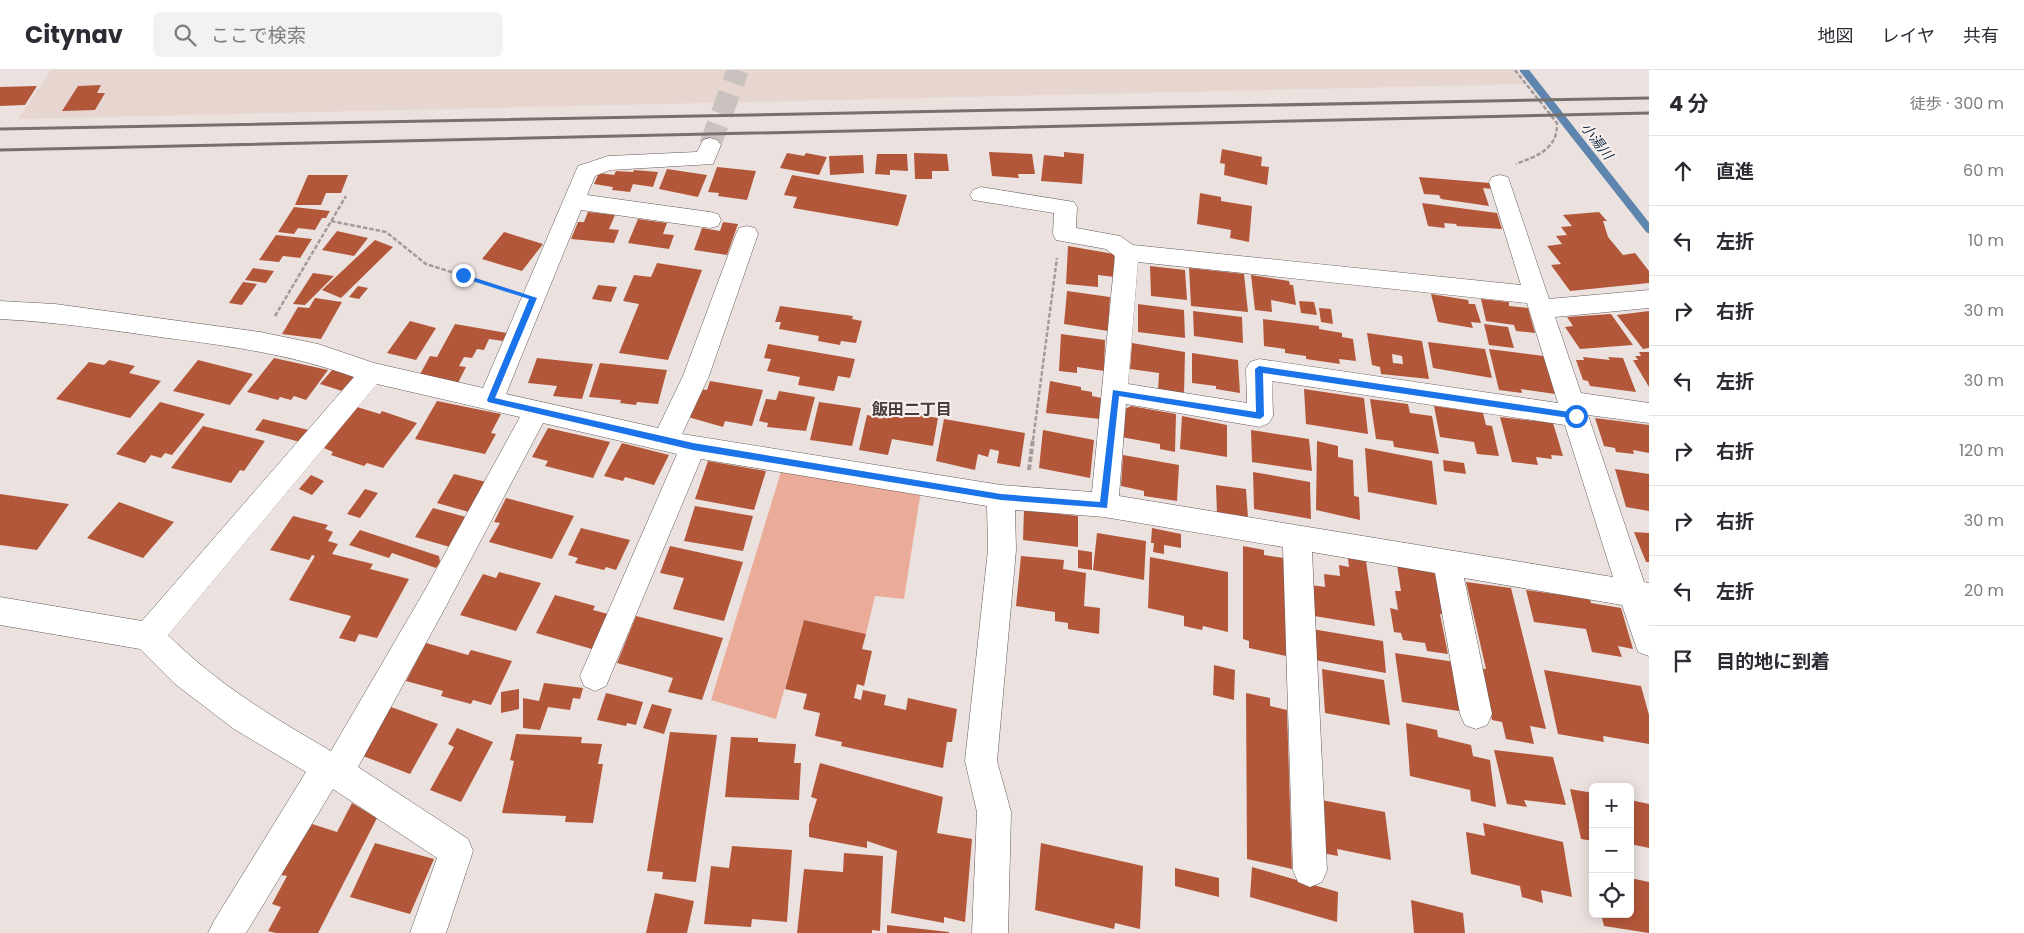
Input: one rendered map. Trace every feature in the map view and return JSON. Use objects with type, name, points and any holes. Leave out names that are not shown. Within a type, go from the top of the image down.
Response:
[{"type":"lane","points":[[491,400],[586,171],[608,163],[705,159],[710,145]]},
{"type":"lane","points":[[1500,182],[1573,409],[1641,595],[1649,642]]},
{"type":"lane","points":[[981,195],[1066,207],[1064,234],[1112,242],[1127,253],[1538,302],[1649,299]]},
{"type":"lane","points":[[573,201],[710,220]]},
{"type":"lane","points":[[595,676],[680,443],[696,376],[747,234]]},
{"type":"lane","points":[[1104,506],[1127,253]]},
{"type":"lane","points":[[0,310],[54,313],[260,341],[318,354],[372,373],[680,443],[1013,498],[1104,506],[1641,595]]},
{"type":"lane","points":[[1115,392],[1260,416],[1259,369],[1573,409],[1649,413]]},
{"type":"lane","points":[[148,636],[372,373]]},
{"type":"lane","points":[[226,933],[333,769],[435,599],[537,410]]},
{"type":"lane","points":[[990,933],[994,812],[981,761],[1002,550],[1013,498]]},
{"type":"lane","points":[[1297,538],[1310,870]]},
{"type":"lane","points":[[1447,563],[1476,714]]},
{"type":"lane","points":[[0,610],[148,636],[186,674],[245,718],[333,769],[456,851],[428,933]]},
{"type":"path","points":[[1500,182],[1497,171],[1545,153],[1557,139],[1558,132],[1557,124],[1515,70]]},
{"type":"path","points":[[260,341],[346,196]]},
{"type":"path","points":[[331,221],[386,232],[426,264],[533,298]]},
{"type":"path","points":[[1013,498],[1059,243],[1064,234]]},
{"type":"shaded area","points":[[51,70],[1515,70],[1525,84],[18,119]]},
{"type":"shaded area","points":[[784,462],[922,484],[904,599],[875,596],[866,634],[804,620],[776,719],[711,700]]},
{"type":"building","points":[[101,85],[97,93],[105,93],[95,110],[62,111],[78,86]]},
{"type":"building","points":[[37,86],[25,105],[0,106],[0,87]]},
{"type":"building","points":[[1222,149],[1262,157],[1261,166],[1269,167],[1267,185],[1224,175],[1225,164],[1220,163]]},
{"type":"building","points":[[989,152],[1032,154],[1035,174],[1018,174],[1019,178],[992,176]]},
{"type":"building","points":[[1064,152],[1084,154],[1082,184],[1041,181],[1044,155],[1064,157]]},
{"type":"building","points":[[787,153],[804,156],[806,153],[827,157],[819,175],[780,168]]},
{"type":"building","points":[[914,153],[947,154],[949,171],[932,171],[932,179],[915,179]]},
{"type":"building","points":[[877,154],[907,154],[908,171],[890,170],[890,175],[875,174]]},
{"type":"building","points":[[863,155],[864,173],[830,175],[829,156]]},
{"type":"building","points":[[717,167],[756,171],[747,200],[718,196],[719,193],[708,192]]},
{"type":"building","points":[[667,169],[707,175],[698,197],[659,189]]},
{"type":"building","points":[[634,170],[658,172],[653,187],[633,184],[630,192],[612,190],[613,187],[594,184],[599,173],[614,175],[616,171],[633,172]]},
{"type":"building","points":[[308,175],[348,175],[341,193],[326,193],[321,205],[295,205]]},
{"type":"building","points":[[792,175],[907,195],[898,226],[793,208],[797,197],[784,195]]},
{"type":"building","points":[[1419,177],[1490,183],[1492,189],[1483,188],[1489,206],[1441,199],[1439,195],[1424,194]]},
{"type":"building","points":[[1200,193],[1221,197],[1221,201],[1252,206],[1249,242],[1230,238],[1231,230],[1197,224]]},
{"type":"building","points":[[1422,203],[1497,213],[1502,229],[1457,226],[1456,224],[1444,223],[1445,228],[1428,226]]},
{"type":"building","points":[[294,207],[330,211],[326,218],[322,218],[315,230],[298,228],[294,234],[278,232]]},
{"type":"building","points":[[588,212],[615,215],[609,229],[619,230],[614,243],[571,239],[578,222],[584,222]]},
{"type":"building","points":[[1599,212],[1607,221],[1603,221],[1608,237],[1623,255],[1635,253],[1649,271],[1649,283],[1570,291],[1551,265],[1561,264],[1547,246],[1562,244],[1556,236],[1567,235],[1561,227],[1572,226],[1563,215]]},
{"type":"building","points":[[638,219],[667,223],[663,234],[674,235],[669,249],[628,243]]},
{"type":"building","points":[[723,222],[738,224],[727,255],[694,250],[702,228],[720,231]]},
{"type":"building","points":[[337,231],[368,238],[354,256],[322,250]]},
{"type":"building","points":[[504,232],[543,244],[522,271],[482,259]]},
{"type":"building","points":[[276,235],[312,239],[300,258],[283,256],[279,262],[259,260]]},
{"type":"building","points":[[375,240],[393,247],[341,298],[322,290]]},
{"type":"building","points":[[1068,246],[1114,254],[1114,277],[1098,275],[1098,287],[1066,284]]},
{"type":"building","points":[[657,263],[702,270],[668,360],[619,353],[639,304],[623,301],[634,275],[651,277]]},
{"type":"building","points":[[1150,266],[1185,270],[1187,300],[1151,296]]},
{"type":"building","points":[[253,268],[274,271],[266,283],[245,280]]},
{"type":"building","points":[[1189,268],[1244,274],[1248,312],[1191,306]]},
{"type":"building","points":[[313,273],[334,276],[305,305],[293,304]]},
{"type":"building","points":[[1251,275],[1289,281],[1290,285],[1293,285],[1296,305],[1271,300],[1272,312],[1255,310]]},
{"type":"building","points":[[243,282],[257,284],[242,305],[229,303]]},
{"type":"building","points":[[598,285],[617,287],[611,302],[592,299]]},
{"type":"building","points":[[358,286],[368,288],[359,299],[349,297]]},
{"type":"building","points":[[1067,291],[1110,297],[1108,331],[1064,324]]},
{"type":"building","points":[[1431,294],[1468,300],[1469,304],[1475,304],[1481,323],[1471,322],[1473,328],[1438,322]]},
{"type":"building","points":[[315,298],[342,302],[321,339],[282,334],[298,307],[309,308]]},
{"type":"building","points":[[1481,299],[1509,302],[1509,306],[1528,308],[1535,333],[1516,331],[1514,325],[1486,321]]},
{"type":"building","points":[[1299,301],[1314,302],[1317,315],[1301,313]]},
{"type":"building","points":[[1138,304],[1184,310],[1185,338],[1138,332]]},
{"type":"building","points":[[780,306],[853,316],[852,319],[862,321],[856,343],[841,341],[840,345],[818,341],[819,336],[779,329],[781,322],[775,322]]},
{"type":"building","points":[[1319,308],[1331,309],[1333,324],[1321,322]]},
{"type":"building","points":[[1193,311],[1242,317],[1243,343],[1194,336]]},
{"type":"building","points":[[1649,311],[1649,348],[1643,349],[1617,315]]},
{"type":"building","points":[[1611,314],[1633,345],[1580,349],[1565,327],[1573,326],[1567,317]]},
{"type":"building","points":[[1263,319],[1319,326],[1319,329],[1342,333],[1342,337],[1353,339],[1356,361],[1339,359],[1340,364],[1306,359],[1306,356],[1285,353],[1285,349],[1264,346]]},
{"type":"building","points":[[410,321],[436,328],[416,360],[387,353]]},
{"type":"building","points":[[455,324],[507,333],[503,341],[489,339],[484,350],[477,349],[472,358],[464,357],[459,366],[466,367],[458,383],[419,376],[430,356],[437,357]]},
{"type":"building","points":[[1484,324],[1508,327],[1514,348],[1489,345]]},
{"type":"building","points":[[1367,333],[1422,341],[1429,379],[1381,374],[1380,367],[1372,365]],"holes":[[[1392,354],[1402,356],[1403,364],[1393,363]]]},
{"type":"building","points":[[1061,334],[1105,340],[1104,371],[1077,367],[1077,373],[1059,371]]},
{"type":"building","points":[[1428,342],[1485,349],[1492,378],[1433,368]]},
{"type":"building","points":[[1132,343],[1185,352],[1184,394],[1158,390],[1159,373],[1130,369]]},
{"type":"building","points":[[768,344],[855,359],[850,378],[838,376],[834,391],[798,385],[800,377],[767,371],[771,359],[764,358]]},
{"type":"building","points":[[1489,349],[1544,356],[1555,394],[1521,389],[1522,393],[1499,390]]},
{"type":"building","points":[[1639,352],[1649,352],[1649,387],[1633,360],[1638,360],[1635,356],[1641,356]]},
{"type":"building","points":[[1192,353],[1238,360],[1240,393],[1216,389],[1216,386],[1192,383]]},
{"type":"building","points":[[1583,357],[1610,360],[1608,357],[1623,358],[1636,392],[1590,386],[1588,381],[1583,380],[1576,360],[1584,360]]},
{"type":"building","points":[[274,358],[328,370],[306,400],[294,396],[291,400],[280,397],[278,400],[247,392]]},
{"type":"building","points":[[537,358],[593,364],[582,399],[553,396],[557,386],[528,383]]},
{"type":"building","points":[[109,360],[135,366],[129,373],[161,381],[130,418],[56,399],[89,362],[104,365]]},
{"type":"building","points":[[198,360],[253,374],[230,405],[173,391]]},
{"type":"building","points":[[600,363],[667,370],[658,404],[637,402],[636,405],[620,403],[621,400],[589,397]]},
{"type":"building","points":[[333,369],[355,376],[342,391],[320,384]]},
{"type":"building","points":[[710,381],[763,390],[752,426],[725,421],[723,427],[688,417],[698,389],[707,390]]},
{"type":"building","points":[[1050,381],[1081,387],[1081,390],[1092,392],[1092,396],[1101,398],[1100,419],[1046,413]]},
{"type":"building","points":[[1304,389],[1364,398],[1368,434],[1306,424]]},
{"type":"building","points":[[779,391],[815,397],[806,431],[767,427],[768,423],[759,421],[766,399],[776,400]]},
{"type":"building","points":[[1370,399],[1408,404],[1410,413],[1432,416],[1439,454],[1394,447],[1393,441],[1376,439]]},
{"type":"building","points":[[437,401],[501,414],[491,433],[496,434],[485,454],[415,439]]},
{"type":"building","points":[[160,402],[205,414],[172,455],[165,453],[161,458],[151,455],[145,463],[116,454]]},
{"type":"building","points":[[819,402],[861,408],[852,446],[810,440]]},
{"type":"building","points":[[1131,406],[1176,414],[1175,452],[1160,449],[1160,444],[1121,437],[1123,410]]},
{"type":"building","points":[[1434,406],[1483,413],[1486,425],[1492,426],[1499,456],[1477,454],[1474,442],[1440,437]]},
{"type":"building","points":[[357,407],[380,414],[382,411],[417,423],[383,468],[367,463],[364,466],[331,455],[333,452],[324,448]]},
{"type":"building","points":[[874,408],[938,418],[933,446],[892,439],[888,455],[859,450],[867,415],[872,416]]},
{"type":"building","points":[[1182,416],[1227,425],[1227,457],[1180,449]]},
{"type":"building","points":[[1500,417],[1553,423],[1563,456],[1551,455],[1552,459],[1536,457],[1538,465],[1512,462]]},
{"type":"building","points":[[1595,418],[1649,425],[1649,453],[1633,450],[1634,454],[1616,452],[1615,448],[1604,446]]},
{"type":"building","points":[[263,419],[309,430],[300,442],[255,430]]},
{"type":"building","points":[[944,419],[1025,433],[1020,467],[997,463],[999,451],[990,449],[988,457],[978,454],[975,470],[936,461]]},
{"type":"building","points":[[203,426],[265,441],[244,471],[240,470],[231,483],[171,468]]},
{"type":"building","points":[[548,428],[610,442],[593,478],[545,466],[548,461],[532,457]]},
{"type":"building","points":[[1043,430],[1094,440],[1090,478],[1039,468]]},
{"type":"building","points":[[1251,430],[1309,439],[1312,471],[1252,462]]},
{"type":"building","points":[[1317,441],[1338,446],[1338,457],[1353,460],[1354,496],[1359,497],[1360,520],[1316,510]]},
{"type":"building","points":[[622,443],[669,455],[654,485],[625,477],[623,481],[604,476]]},
{"type":"building","points":[[1365,448],[1432,461],[1437,505],[1368,492]]},
{"type":"building","points":[[1123,455],[1179,465],[1177,501],[1144,496],[1144,491],[1121,486]]},
{"type":"building","points":[[1443,460],[1464,463],[1466,474],[1444,471]]},
{"type":"building","points":[[708,461],[766,471],[754,510],[695,499]]},
{"type":"building","points":[[1615,469],[1649,474],[1649,511],[1626,507]]},
{"type":"building","points":[[1253,472],[1310,482],[1311,519],[1254,509]]},
{"type":"building","points":[[454,474],[486,482],[469,512],[437,503]]},
{"type":"building","points":[[311,475],[324,481],[312,495],[299,489]]},
{"type":"building","points":[[1216,485],[1246,489],[1248,518],[1217,513]]},
{"type":"building","points":[[365,489],[378,493],[360,518],[347,514]]},
{"type":"building","points":[[0,494],[69,504],[37,550],[0,545]]},
{"type":"building","points":[[506,498],[574,516],[552,559],[489,542],[500,523],[494,522]]},
{"type":"building","points":[[119,502],[174,522],[143,558],[87,538]]},
{"type":"building","points":[[695,506],[753,516],[743,551],[684,541]]},
{"type":"building","points":[[433,508],[466,517],[450,547],[415,537]]},
{"type":"building","points":[[1024,510],[1078,516],[1078,547],[1023,540]]},
{"type":"building","points":[[293,516],[328,525],[325,529],[333,532],[328,541],[338,544],[332,554],[373,564],[370,569],[409,579],[377,638],[359,634],[355,642],[339,638],[351,616],[289,600],[315,556],[312,555],[309,560],[270,550]]},
{"type":"building","points":[[581,528],[630,540],[616,570],[606,567],[604,570],[575,563],[578,558],[568,555]]},
{"type":"building","points":[[1152,528],[1181,534],[1181,548],[1164,545],[1164,554],[1153,552],[1154,543],[1151,543]]},
{"type":"building","points":[[360,530],[439,556],[440,562],[436,568],[392,553],[389,558],[349,545]]},
{"type":"building","points":[[1634,532],[1649,533],[1649,562],[1646,562]]},
{"type":"building","points":[[1097,533],[1146,541],[1144,580],[1093,570]]},
{"type":"building","points":[[670,546],[743,562],[724,621],[673,609],[684,578],[660,573]]},
{"type":"building","points":[[1243,546],[1264,550],[1264,555],[1284,558],[1286,656],[1249,648],[1249,641],[1243,639]]},
{"type":"building","points":[[1078,550],[1092,552],[1092,570],[1078,568]]},
{"type":"building","points":[[1021,556],[1064,560],[1063,569],[1086,573],[1084,606],[1100,608],[1099,634],[1068,629],[1068,623],[1055,621],[1055,612],[1016,606]]},
{"type":"building","points":[[1150,557],[1228,572],[1228,632],[1203,626],[1202,630],[1184,626],[1184,616],[1148,608]]},
{"type":"building","points":[[1348,558],[1366,561],[1375,626],[1314,616],[1311,585],[1325,587],[1324,574],[1340,576],[1339,565],[1349,567]]},
{"type":"building","points":[[1397,565],[1440,571],[1449,615],[1440,614],[1448,654],[1427,651],[1425,643],[1403,640],[1401,633],[1394,632],[1390,608],[1398,610],[1395,591],[1401,591]]},
{"type":"building","points":[[499,572],[541,583],[516,631],[460,615],[483,574],[496,578]]},
{"type":"building","points":[[1466,582],[1511,588],[1546,729],[1530,726],[1534,744],[1506,739],[1502,722],[1492,720],[1480,668],[1486,669]]},
{"type":"building","points":[[1526,590],[1590,599],[1591,603],[1621,608],[1633,649],[1618,646],[1622,657],[1592,652],[1586,629],[1534,622]]},
{"type":"building","points":[[555,595],[595,606],[593,610],[608,614],[592,649],[536,633]]},
{"type":"building","points":[[636,616],[723,638],[702,700],[668,692],[673,678],[617,663]]},
{"type":"building","points":[[804,620],[866,634],[862,649],[872,651],[864,686],[857,684],[854,698],[861,700],[863,690],[886,695],[884,705],[906,710],[908,698],[957,709],[952,742],[947,742],[943,768],[841,746],[842,742],[815,736],[820,713],[803,709],[807,694],[785,689]]},
{"type":"building","points":[[1312,629],[1383,641],[1386,673],[1315,660]]},
{"type":"building","points":[[426,643],[468,655],[471,650],[512,661],[491,705],[473,700],[471,704],[441,696],[443,691],[406,681]]},
{"type":"building","points":[[1395,653],[1455,662],[1465,712],[1402,702]]},
{"type":"building","points":[[1214,665],[1235,670],[1234,700],[1213,695]]},
{"type":"building","points":[[1322,669],[1384,680],[1390,725],[1325,713]]},
{"type":"building","points":[[1544,670],[1641,686],[1649,715],[1649,744],[1603,736],[1604,742],[1558,734]]},
{"type":"building","points":[[544,683],[583,688],[580,699],[573,698],[570,710],[548,707],[540,730],[523,728],[523,698],[539,701]]},
{"type":"building","points":[[519,689],[519,709],[501,713],[501,692]]},
{"type":"building","points":[[606,693],[643,702],[636,725],[627,723],[626,726],[597,720]]},
{"type":"building","points":[[1246,693],[1270,698],[1270,706],[1287,710],[1292,869],[1247,859]]},
{"type":"building","points":[[652,704],[672,709],[664,734],[643,728]]},
{"type":"building","points":[[391,707],[438,724],[410,774],[363,756]]},
{"type":"building","points":[[1406,723],[1437,730],[1438,737],[1471,745],[1473,756],[1490,760],[1496,807],[1471,801],[1470,790],[1410,776]]},
{"type":"building","points":[[457,728],[493,742],[461,802],[430,790],[454,747],[448,744]]},
{"type":"building","points":[[670,732],[717,735],[696,882],[662,879],[663,872],[647,871]]},
{"type":"building","points":[[516,734],[582,737],[581,743],[602,744],[598,764],[603,764],[593,823],[565,822],[566,816],[502,813],[514,761],[510,760]]},
{"type":"building","points":[[731,737],[758,738],[758,742],[796,744],[794,763],[801,763],[799,800],[725,797]]},
{"type":"building","points":[[1494,750],[1553,757],[1566,805],[1524,800],[1527,807],[1507,804]]},
{"type":"building","points":[[820,763],[943,797],[937,833],[972,839],[965,922],[944,917],[944,923],[891,913],[897,851],[867,841],[867,848],[809,837],[809,825],[817,799],[811,797]]},
{"type":"building","points":[[1570,789],[1589,792],[1589,840],[1581,839]]},
{"type":"building","points":[[1321,800],[1385,812],[1391,860],[1337,849],[1338,856],[1322,853]]},
{"type":"building","points":[[1634,801],[1649,804],[1649,848],[1634,845]]},
{"type":"building","points":[[352,803],[377,818],[318,933],[276,933],[268,931],[281,907],[272,904],[287,876],[281,875],[309,823],[337,832]]},
{"type":"building","points":[[1483,823],[1563,842],[1572,897],[1541,890],[1543,903],[1522,897],[1520,886],[1471,874],[1466,832],[1485,836]]},
{"type":"building","points":[[375,843],[434,859],[410,914],[350,897]]},
{"type":"building","points":[[1041,843],[1143,866],[1140,929],[1115,923],[1114,929],[1035,910]]},
{"type":"building","points":[[732,846],[792,850],[787,922],[752,919],[751,927],[704,924],[711,866],[729,868]]},
{"type":"building","points":[[844,853],[883,856],[880,931],[872,930],[872,933],[797,933],[804,869],[843,872]]},
{"type":"building","points":[[1252,867],[1338,892],[1337,922],[1250,897]]},
{"type":"building","points":[[1175,868],[1219,878],[1219,897],[1175,886]]},
{"type":"building","points":[[1634,879],[1649,882],[1649,933],[1604,926],[1602,918],[1634,918]]},
{"type":"building","points":[[655,893],[694,901],[687,933],[646,933]]},
{"type":"building","points":[[1411,900],[1463,913],[1465,933],[1414,933]]},
{"type":"building","points":[[887,925],[949,932],[949,933],[887,933]]},
{"type":"waterway","name":"小湯川","points":[[1524,70],[1649,229]]},
{"type":"tunnel","points":[[710,145],[738,70]]},
{"type":"railway","points":[[0,129],[1649,98]]},
{"type":"railway","points":[[0,150],[1649,113]]},
{"type":"district","name":"飯田二丁目","points":[[912,409]]},
{"type":"route","points":[[463,275],[533,298],[491,400],[693,446],[1001,497],[1104,506],[1115,392],[1260,416],[1259,369],[1576,416]]}]
